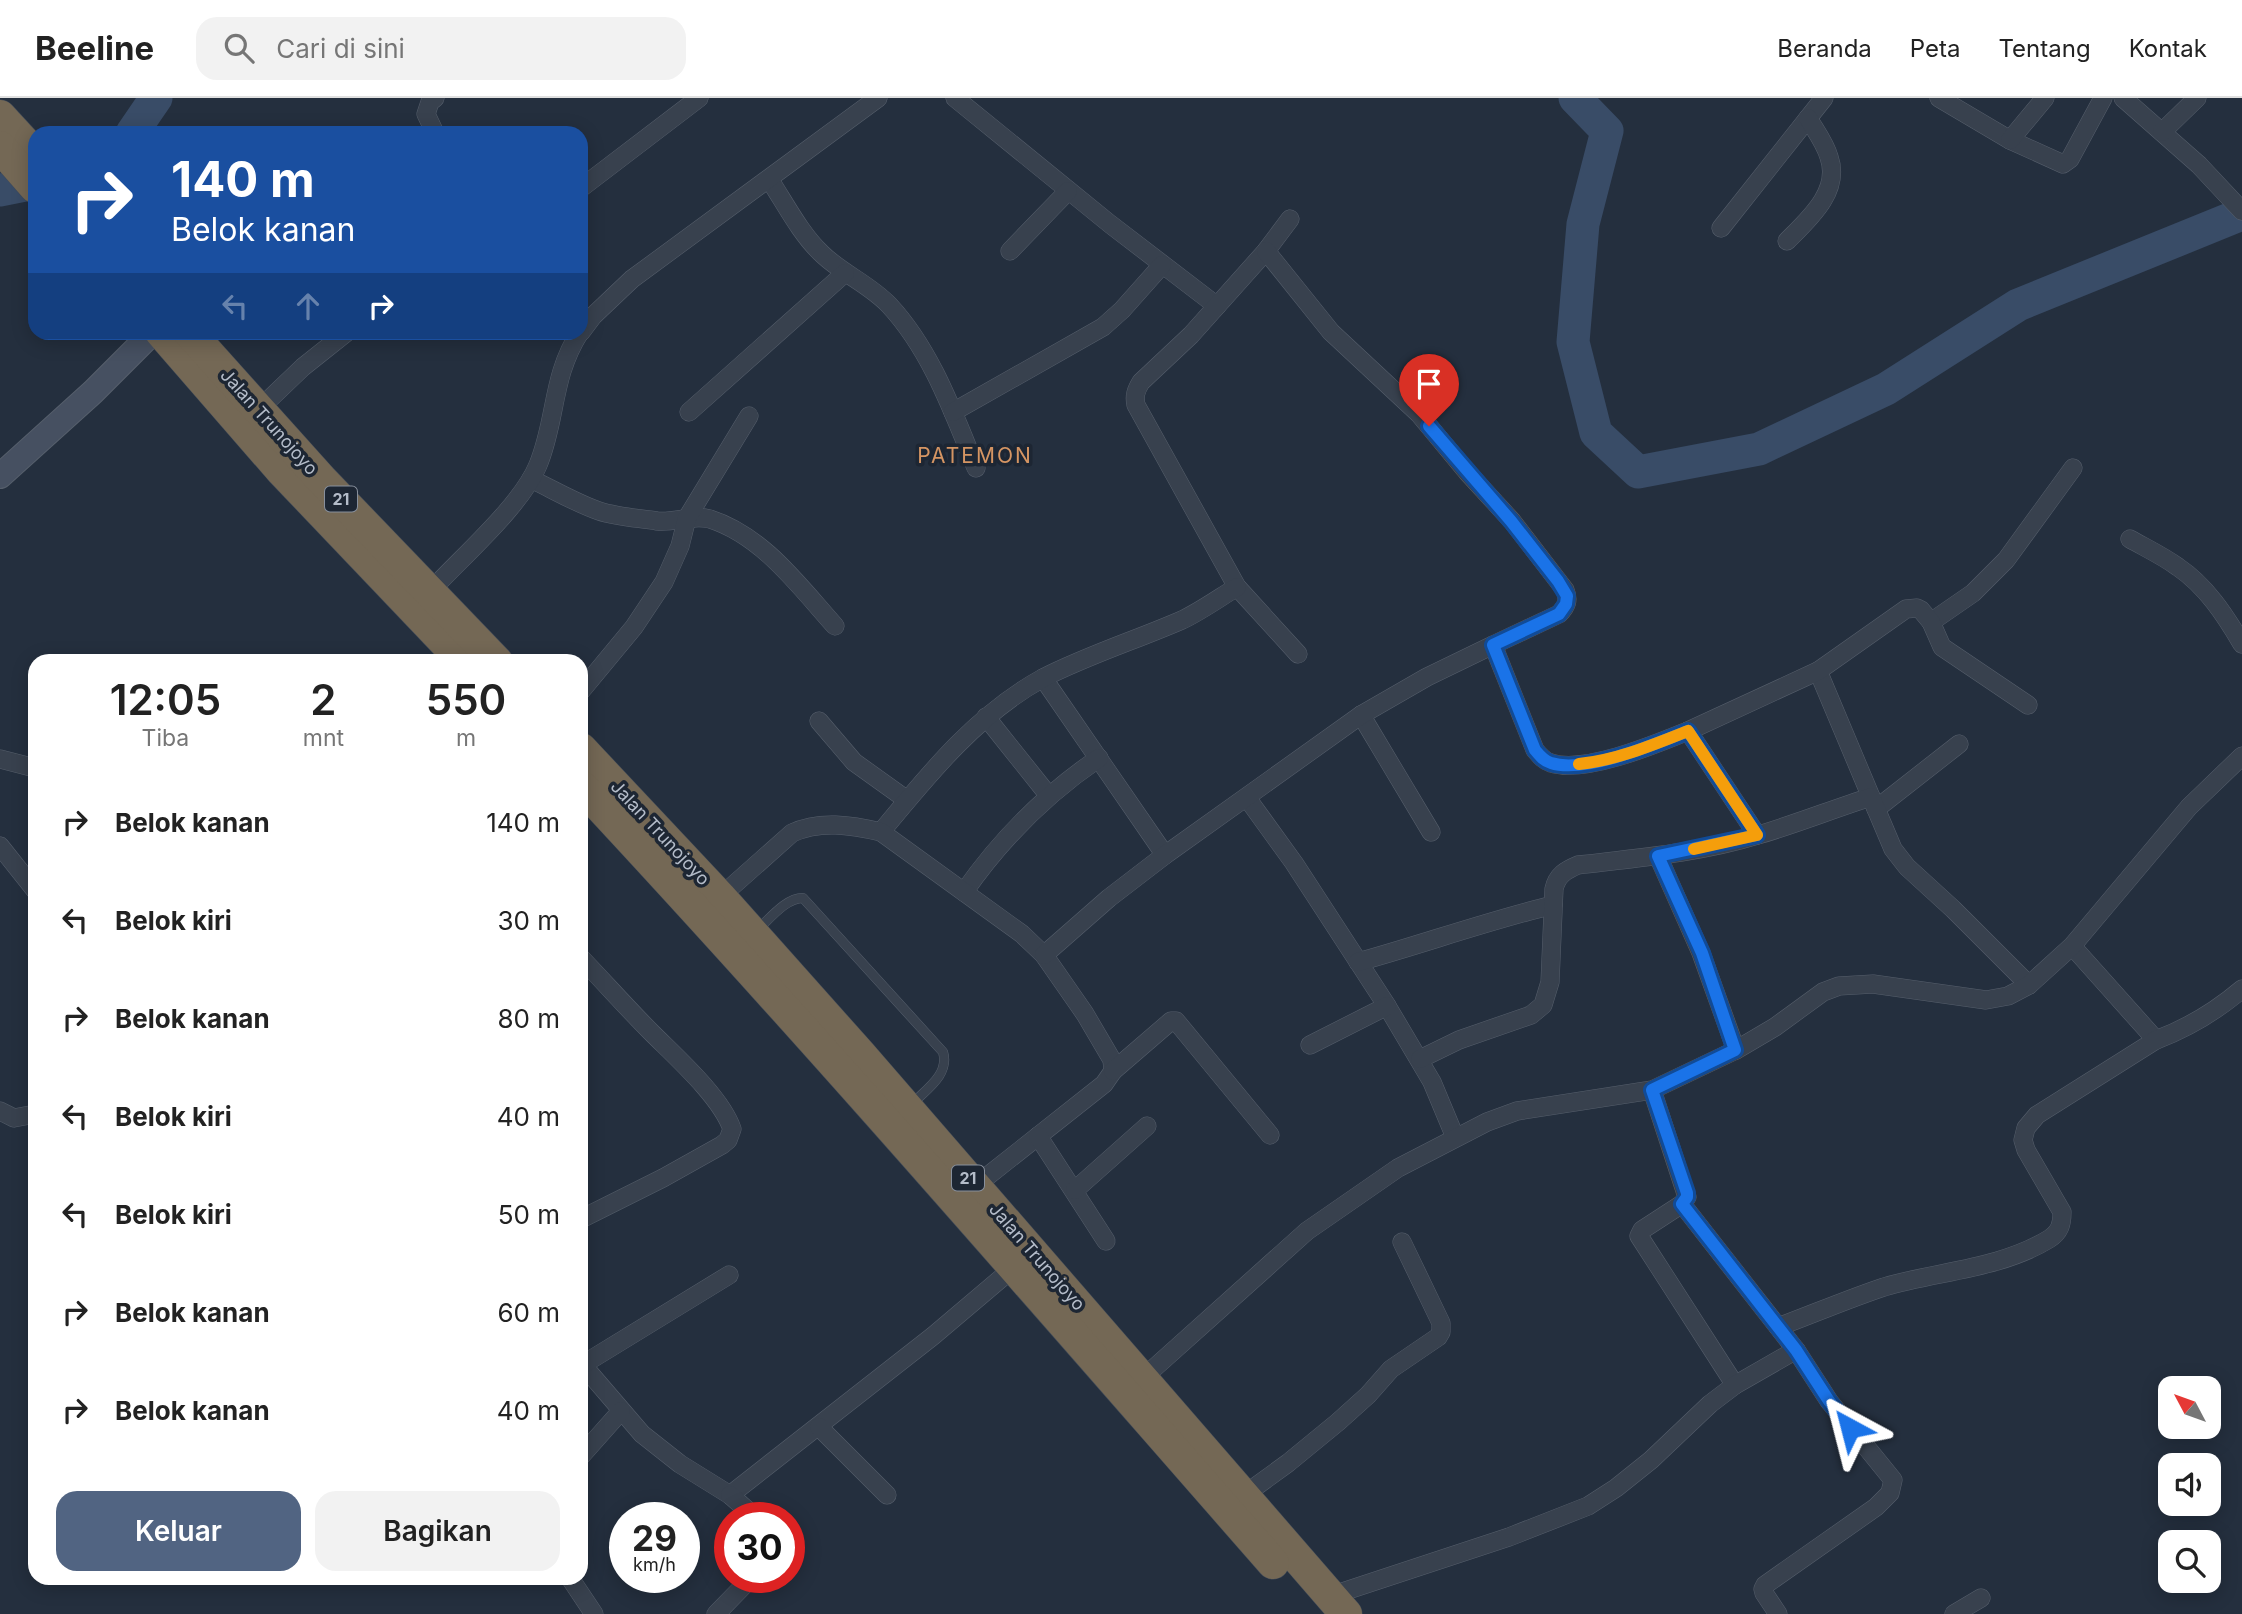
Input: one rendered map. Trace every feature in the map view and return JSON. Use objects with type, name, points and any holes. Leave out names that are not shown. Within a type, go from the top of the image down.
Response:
[{"type":"highway","points":[[0,116],[24,161]]},
{"type":"highway","name":"Jalan Trunojoyo","points":[[157,340],[250,418],[422,600],[487,654]]},
{"type":"highway","name":"Jalan Trunojoyo","points":[[195,340],[250,418]]},
{"type":"highway","name":"Jalan Trunojoyo","points":[[422,600],[459,654]]},
{"type":"highway","name":"Jalan Trunojoyo","points":[[588,756],[720,897],[743,943]]},
{"type":"highway","name":"Jalan Trunojoyo","points":[[588,793],[743,943],[1331,1608]]},
{"type":"highway","name":"Jalan Trunojoyo","points":[[899,1117],[975,1186],[1023,1259],[1143,1378],[1244,1495],[1331,1608]]},
{"type":"main road","points":[[0,476],[148,340]]},
{"type":"street","points":[[432,126],[426,114],[430,102],[435,98]]},
{"type":"street","points":[[588,183],[699,98]]},
{"type":"street","points":[[588,323],[632,279],[878,98]]},
{"type":"street","points":[[955,98],[1068,191],[1217,306]]},
{"type":"street","points":[[1939,98],[2010,140],[2064,164],[2070,159],[2103,98]]},
{"type":"street","points":[[2010,140],[2045,98]]},
{"type":"street","points":[[2123,98],[2216,181],[2242,211]]},
{"type":"street","points":[[2162,132],[2197,98]]},
{"type":"street","points":[[1721,228],[1813,106]]},
{"type":"street","points":[[1787,241],[1817,209],[1831,183],[1829,156],[1813,106]]},
{"type":"street","points":[[769,179],[814,246],[890,306],[928,360],[976,468]]},
{"type":"street","points":[[1010,251],[1068,191]]},
{"type":"street","points":[[1290,219],[1266,251],[1191,335],[1151,370],[1136,389],[1135,399],[1237,587],[1298,654]]},
{"type":"street","points":[[1044,955],[1109,898],[1165,855],[1361,715],[1427,677],[1559,614],[1568,600],[1565,590],[1511,521],[1419,414],[1331,332],[1266,251]]},
{"type":"street","points":[[953,412],[1103,327],[1162,265]]},
{"type":"street","points":[[689,412],[845,273]]},
{"type":"street","points":[[250,418],[303,367],[337,340]]},
{"type":"street","points":[[422,600],[507,510],[531,479],[549,428],[557,383],[566,355],[576,340]]},
{"type":"street","points":[[588,683],[634,627],[664,582],[680,545],[687,518],[749,416]]},
{"type":"street","points":[[1931,622],[1973,593],[2006,560],[2073,468]]},
{"type":"street","points":[[531,479],[601,512],[660,521],[710,519],[734,530],[759,546],[780,565],[835,626]]},
{"type":"street","points":[[2130,539],[2178,566],[2193,578],[2208,594],[2242,644]]},
{"type":"street","points":[[881,832],[953,749],[986,717],[1011,698],[1044,678],[1091,656],[1184,619],[1237,587]]},
{"type":"street","points":[[1493,645],[1535,750],[1548,763],[1558,765],[1597,762],[1688,731],[1818,671],[1906,609],[1921,610],[1931,622],[1942,647],[2028,705]]},
{"type":"street","points":[[1818,671],[1873,803],[1894,849],[1906,867],[1953,909],[2029,985]]},
{"type":"street","points":[[1044,678],[1165,855]]},
{"type":"street","points":[[1361,715],[1431,832]]},
{"type":"street","points":[[986,717],[1049,796]]},
{"type":"street","points":[[819,721],[854,762],[907,800]]},
{"type":"street","points":[[1688,731],[1757,835]]},
{"type":"street","points":[[1420,1059],[1459,1040],[1531,1014],[1543,1005],[1550,982],[1555,883],[1567,870],[1578,865],[1658,856],[1757,835],[1873,803],[1959,744]]},
{"type":"street","points":[[1143,1378],[1307,1231],[1398,1168],[1455,1137],[1517,1111],[1652,1090],[1735,1050],[1775,1027],[1823,992],[1839,986],[1873,984],[1986,1000],[2008,996],[2029,985],[2072,946],[2189,807],[2242,757]]},
{"type":"street","points":[[964,892],[1004,841],[1049,796],[1100,758]]},
{"type":"street","points":[[0,759],[28,766]]},
{"type":"street","points":[[1247,798],[1294,863],[1420,1059],[1455,1137]]},
{"type":"street","points":[[720,897],[792,833],[806,827],[858,826],[881,832],[1022,934],[1044,955],[1086,1014],[1112,1060],[1113,1071]]},
{"type":"street","points":[[0,846],[28,881]]},
{"type":"street","points":[[1658,856],[1702,953],[1735,1050]]},
{"type":"street","points":[[1358,962],[1439,939],[1492,920],[1553,905]]},
{"type":"street","points":[[2072,946],[2156,1040]]},
{"type":"street","points":[[588,978],[690,1072],[728,1120],[732,1131],[722,1145],[588,1216]]},
{"type":"street","points":[[1778,1327],[1885,1287],[1966,1269],[2019,1253],[2050,1238],[2059,1231],[2062,1212],[2026,1150],[2023,1140],[2026,1128],[2037,1115],[2156,1040],[2176,1033],[2200,1019],[2242,989]]},
{"type":"street","points":[[1310,1045],[1387,1006]]},
{"type":"street","points":[[975,1186],[1104,1084],[1113,1071],[1171,1021],[1176,1021],[1270,1135]]},
{"type":"street","points":[[1652,1090],[1687,1197],[1682,1204],[1643,1230],[1639,1236],[1735,1385]]},
{"type":"street","points":[[0,1111],[14,1118],[28,1115]]},
{"type":"street","points":[[1075,1190],[1147,1126]]},
{"type":"street","points":[[1038,1136],[1106,1241]]},
{"type":"street","points":[[1682,1204],[1796,1350],[1829,1401],[1891,1475],[1894,1483],[1890,1493],[1876,1507],[1765,1585],[1763,1589],[1778,1614]]},
{"type":"street","points":[[1244,1495],[1338,1422],[1368,1395],[1391,1369],[1438,1337],[1441,1323],[1402,1242]]},
{"type":"street","points":[[730,1495],[933,1336],[1023,1259]]},
{"type":"street","points":[[588,1360],[729,1275]]},
{"type":"street","points":[[1331,1608],[1588,1506],[1633,1474],[1710,1404],[1735,1385],[1796,1350]]},
{"type":"street","points":[[588,1371],[642,1434],[738,1502]]},
{"type":"street","points":[[588,1448],[621,1411]]},
{"type":"street","points":[[819,1427],[887,1495]]},
{"type":"street","points":[[575,1585],[594,1614]]},
{"type":"street","points":[[716,1614],[736,1593]]},
{"type":"street","points":[[1954,1614],[1981,1598]]},
{"type":"lane","points":[[743,943],[787,904],[795,898],[803,898],[943,1052],[946,1062],[944,1070],[899,1117]]},
{"type":"waterway","points":[[137,126],[156,98]]},
{"type":"waterway","points":[[1575,98],[1607,131],[1583,224],[1573,342],[1596,433],[1638,472],[1759,449],[1886,389],[2018,305],[2242,214]]},
{"type":"waterway","points":[[0,190],[28,184]]},
{"type":"slow traffic","points":[[1579,764],[1620,756],[1688,731],[1757,835],[1694,849]]},
{"type":"district","name":"PATEMON","points":[[975,456]]},
{"type":"route","points":[[1429,426],[1511,521],[1565,590],[1568,600],[1559,614],[1493,645],[1535,750],[1541,758],[1558,765],[1597,762],[1688,731],[1757,835],[1658,856],[1702,953],[1735,1050],[1652,1090],[1687,1193],[1682,1204],[1796,1350],[1850,1428]]}]
